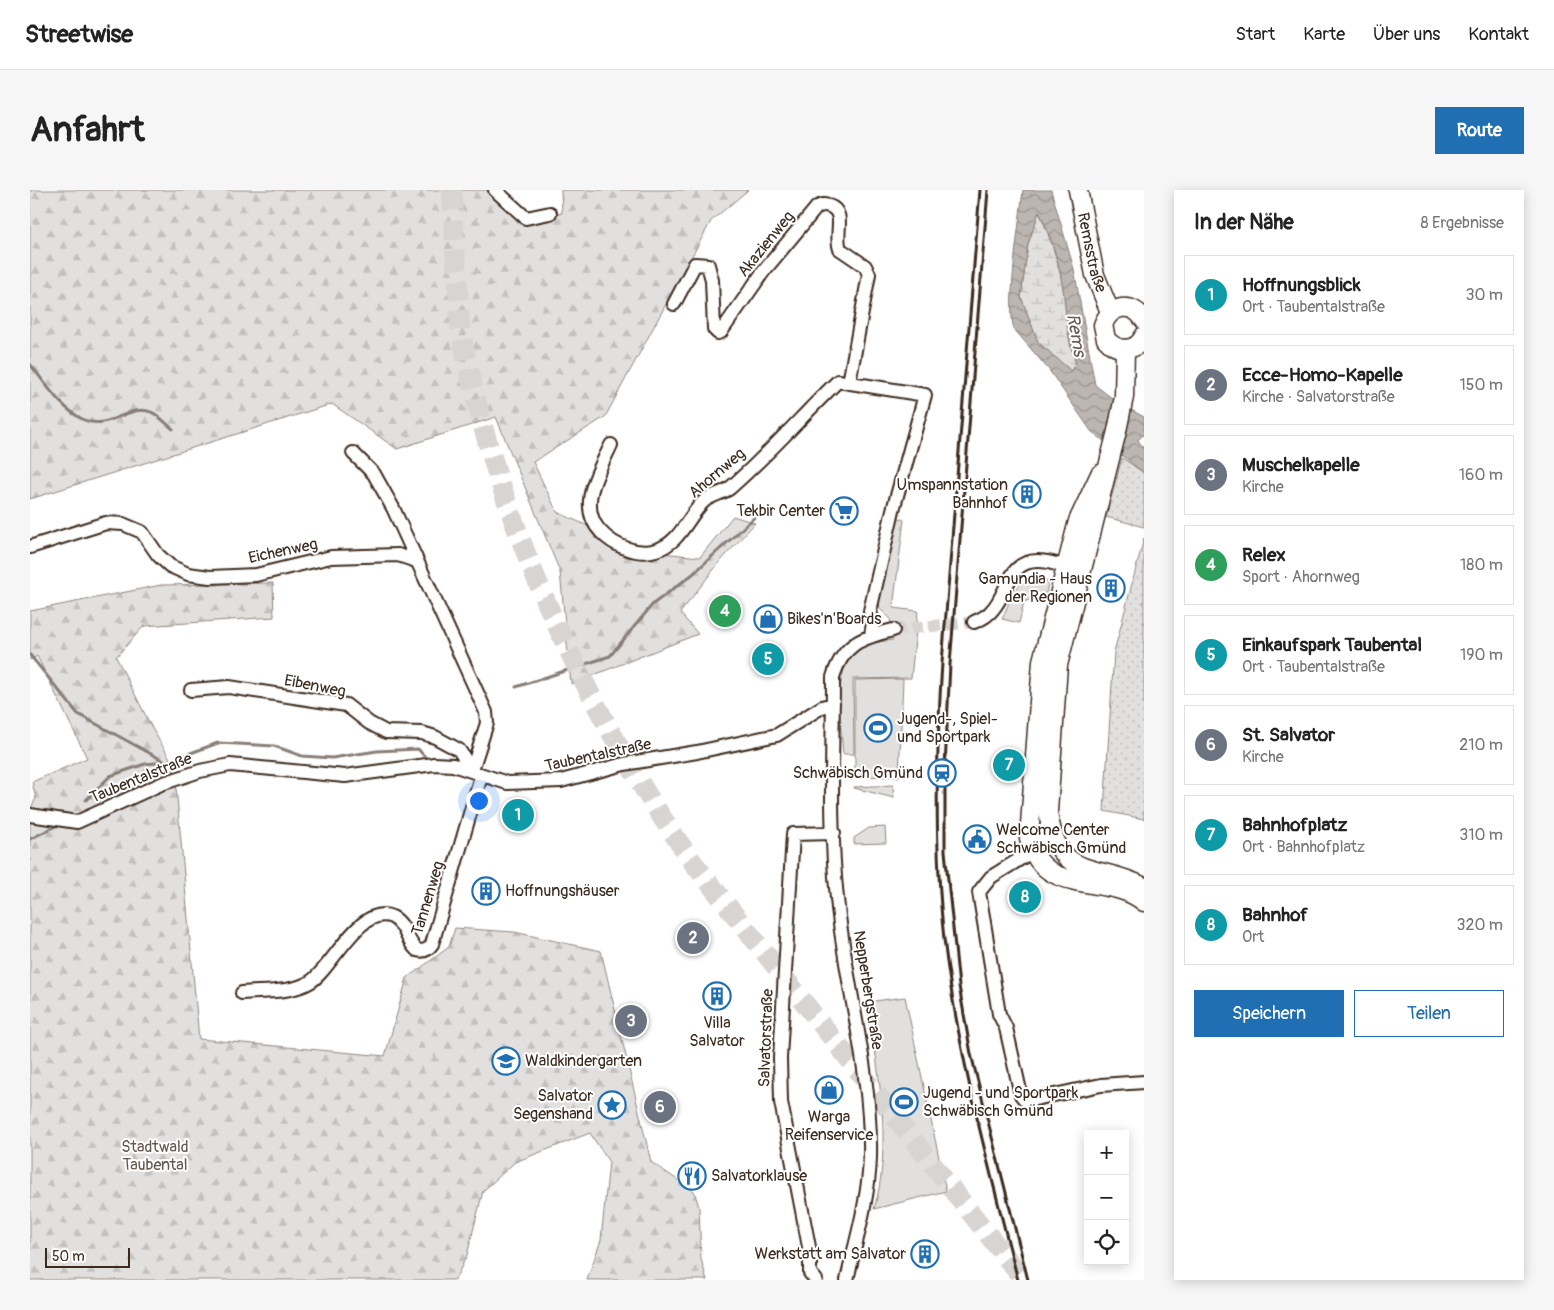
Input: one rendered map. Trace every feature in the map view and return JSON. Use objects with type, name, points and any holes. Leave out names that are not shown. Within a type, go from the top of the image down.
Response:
[{"type":"main road","name":"Remsstraße","points":[[1078,190],[1095,275],[1110,312]]},
{"type":"main road","points":[[1144,320],[1136,310],[1130,307],[1116,308],[1110,312],[1103,325],[1106,339],[1117,348],[1125,350],[1137,345],[1144,336]]},
{"type":"main road","points":[[1125,350],[1126,375],[1122,406],[1058,665],[1049,802],[1050,822],[1063,854],[1074,864],[1144,887]]},
{"type":"main road","points":[[1110,459],[1082,509],[1046,639],[1040,680],[1029,838],[1033,851],[1045,867],[1058,875],[1077,882],[1130,894],[1144,902]]},
{"type":"street","points":[[495,190],[526,218],[550,213]]},
{"type":"street","name":"Akazienweg","points":[[674,304],[694,264],[708,265],[712,280],[714,329],[718,333],[721,332],[763,272],[817,207],[825,204],[834,208],[839,215],[840,248],[864,266],[869,274],[850,383]]},
{"type":"street","name":"Ahornweg","points":[[611,445],[591,487],[591,516],[597,528],[607,539],[634,551],[659,550],[681,534],[704,501],[728,489],[838,381],[850,383]]},
{"type":"street","points":[[850,383],[925,395],[893,510],[870,611],[873,623],[871,635]]},
{"type":"street","points":[[353,454],[374,474],[393,508],[486,712],[487,723],[477,773]]},
{"type":"street","name":"Eichenweg","points":[[30,546],[106,523],[123,524],[142,532],[158,555],[170,566],[188,574],[210,577],[256,575],[331,557],[398,555],[416,561]]},
{"type":"street","points":[[974,622],[985,618],[995,608],[1010,576],[1018,567],[1028,562],[1040,561],[1066,566]]},
{"type":"street","points":[[833,704],[833,678],[838,660],[850,646],[871,635],[893,630]]},
{"type":"street","name":"Eibenweg","points":[[191,690],[229,688],[346,705],[369,723],[386,732],[422,733],[434,737],[459,750],[477,773]]},
{"type":"street","name":"Taubentalstraße","points":[[30,815],[77,822],[161,784],[188,774],[222,766],[242,765],[346,776],[434,764],[453,765],[507,783],[561,781],[624,764],[697,752],[777,735],[822,707],[833,704]]},
{"type":"street","name":"Nepperbergstraße","points":[[833,704],[834,833],[837,901],[868,1087],[870,1125],[870,1159],[866,1193],[847,1280]]},
{"type":"street","name":"Tannenweg","points":[[242,993],[297,987],[309,983],[320,974],[357,928],[382,916],[392,917],[401,924],[417,950],[425,951],[429,948],[477,773]]},
{"type":"street","points":[[1050,822],[1033,851],[991,877],[979,892],[998,1014],[1006,1028],[1021,1094],[1026,1101],[1100,1085],[1144,1082]]},
{"type":"street","name":"Salvatorstraße","points":[[813,1277],[810,1252],[781,1102],[781,1039],[793,834],[834,833]]},
{"type":"green space","points":[[30,190],[500,190],[518,223],[562,213],[561,190],[748,190],[711,221],[605,417],[533,462],[557,512],[643,551],[700,557],[733,516],[755,523],[718,564],[680,613],[698,634],[571,684],[560,572],[496,417],[397,449],[332,404],[30,499]]},
{"type":"green space","points":[[1039,212],[1058,264],[1062,282],[1068,332],[1076,362],[1071,371],[1038,342],[1021,297],[1028,244]]},
{"type":"green space","points":[[1122,458],[1144,473],[1144,527],[1106,517]]},
{"type":"green space","points":[[895,516],[904,520],[893,608],[918,611],[911,678],[853,679],[854,754],[843,754],[839,709],[842,678],[847,664],[855,653],[867,645],[893,640],[890,618],[880,609],[879,602]]},
{"type":"green space","points":[[1144,538],[1144,819],[1104,811],[1114,652]]},
{"type":"green space","points":[[1032,577],[1049,581],[1046,593],[1024,602],[1019,623],[1002,619],[1017,589]]},
{"type":"green space","name":"Stadtwald Taubental","points":[[273,583],[274,617],[144,626],[116,657],[153,730],[174,765],[199,1039],[385,1056],[407,978],[449,947],[455,928],[514,932],[601,951],[651,1162],[694,1191],[699,1207],[701,1259],[707,1280],[587,1280],[601,1240],[609,1162],[590,1133],[515,1162],[483,1191],[467,1255],[455,1280],[30,1280],[30,810],[36,798],[32,782],[87,758],[37,656],[30,660],[30,611],[161,585]]},
{"type":"green space","name":"Jugend-, Spiel- und Sportpark","points":[[903,679],[899,777],[855,776],[855,680]]},
{"type":"green space","points":[[893,785],[894,798],[854,788],[854,787]]},
{"type":"green space","points":[[885,827],[886,843],[854,844],[854,838],[869,828]]},
{"type":"green space","name":"Jugend - und Sportpark Schwäbisch Gmünd","points":[[905,997],[946,1191],[874,1209],[880,1185],[883,1133],[879,1079],[867,1002]]},
{"type":"water","name":"Rems","points":[[1023,190],[1051,190],[1074,269],[1095,385],[1117,402],[1144,417],[1144,434],[1138,440],[1144,449],[1144,473],[1091,431],[1049,370],[1014,329],[1012,318],[1013,283]],"holes":[[[1039,212],[1053,246],[1062,282],[1068,332],[1076,362],[1071,371],[1038,342],[1021,297],[1028,244]]]},
{"type":"waterway","points":[[30,364],[61,402],[75,415],[84,420],[102,422],[127,413],[143,410],[154,413],[173,429]]},
{"type":"waterway","points":[[516,687],[610,656],[653,604],[693,574],[759,513]]},
{"type":"waterway","points":[[30,655],[78,714],[164,761]]},
{"type":"waterway","points":[[86,800],[110,776],[145,764],[166,762],[218,743],[274,746],[302,756],[332,758],[377,751],[418,749],[426,758]]},
{"type":"waterway","points":[[30,839],[54,827]]},
{"type":"tunnel","points":[[452,190],[460,325],[475,395],[491,454],[533,571],[585,684],[644,789],[692,861],[1024,1280]]},
{"type":"tunnel","points":[[893,630],[974,622]]},
{"type":"railway","points":[[980,190],[942,663],[937,766],[937,836],[944,939],[957,1025],[975,1111],[1018,1280]]},
{"type":"railway","points":[[988,190],[950,664],[945,767],[945,851],[959,986],[971,1054],[1028,1280]]},
{"type":"place","name":"Umspannstation Bahnhof","points":[[1027,494]]},
{"type":"place","name":"Tekbir Center","points":[[844,511]]},
{"type":"place","name":"Gamundia - Haus der Regionen","points":[[1111,588]]},
{"type":"place","name":"Relex","points":[[725,611]]},
{"type":"place","name":"Bikes'n'Boards","points":[[768,619]]},
{"type":"place","name":"Einkaufspark Taubental","points":[[768,659]]},
{"type":"place","name":"Jugend-, Spiel- und Sportpark","points":[[878,728]]},
{"type":"place","name":"Bahnhofplatz","points":[[1009,765]]},
{"type":"place","name":"Schwäbisch Gmünd","points":[[942,773]]},
{"type":"place","name":"Hoffnungsblick","points":[[518,815]]},
{"type":"place","name":"Welcome Center Schwäbisch Gmünd","points":[[977,839]]},
{"type":"place","name":"Hoffnungshäuser","points":[[486,891]]},
{"type":"place","name":"Bahnhof","points":[[1025,897]]},
{"type":"place","name":"Ecce-Homo-Kapelle","points":[[693,938]]},
{"type":"place","name":"Villa Salvator","points":[[717,996]]},
{"type":"place","name":"Muschelkapelle","points":[[631,1021]]},
{"type":"place","name":"Waldkindergarten","points":[[506,1061]]},
{"type":"place","name":"Warga Reifenservice","points":[[829,1090]]},
{"type":"place","name":"Jugend - und Sportpark Schwäbisch Gmünd","points":[[904,1102]]},
{"type":"place","name":"Salvator Segenshand","points":[[612,1105]]},
{"type":"place","name":"St. Salvator","points":[[660,1107]]},
{"type":"place","name":"Salvatorklause","points":[[692,1176]]},
{"type":"place","name":"Werkstatt am Salvator","points":[[925,1254]]}]
